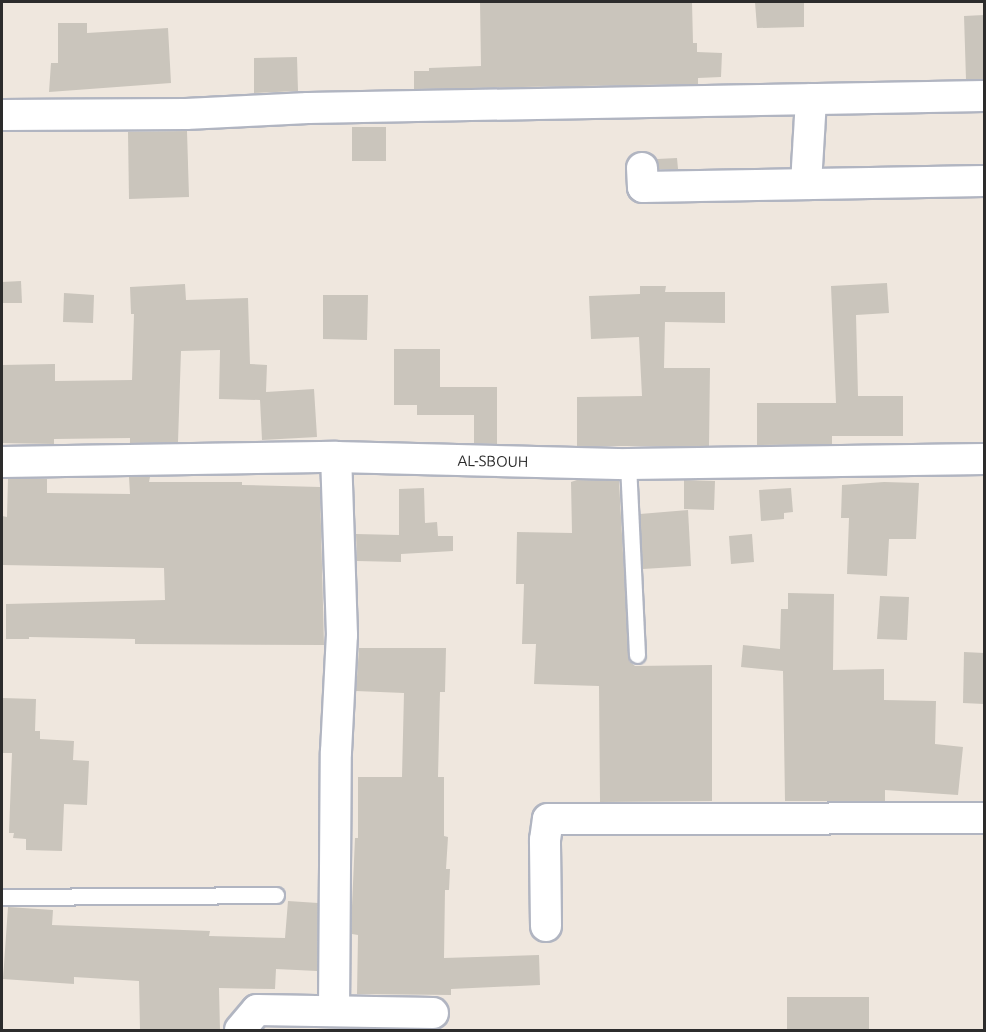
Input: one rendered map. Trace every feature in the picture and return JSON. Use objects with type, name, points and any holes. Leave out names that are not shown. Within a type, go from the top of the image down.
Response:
[{"type":"street","points":[[2,114],[186,114],[320,108],[984,96]]},
{"type":"street","points":[[806,184],[811,99]]},
{"type":"street","points":[[642,168],[643,187],[984,181]]},
{"type":"street","points":[[334,1011],[336,752],[342,635],[336,457]]},
{"type":"street","name":"AL-SBOUH","points":[[2,462],[336,457],[628,464],[984,459]]},
{"type":"street","points":[[546,926],[545,840],[548,819],[984,818]]},
{"type":"street","points":[[240,1030],[257,1010],[433,1013]]},
{"type":"lane","points":[[628,464],[637,655]]},
{"type":"lane","points":[[2,897],[276,895]]},
{"type":"building","points":[[480,2],[692,2],[693,43],[697,43],[697,52],[722,53],[721,77],[698,78],[698,84],[414,89],[414,71],[429,71],[429,68],[481,66]]},
{"type":"building","points":[[755,2],[804,2],[804,27],[757,28]]},
{"type":"building","points":[[984,15],[984,79],[966,79],[964,16]]},
{"type":"building","points":[[58,23],[87,23],[87,33],[168,28],[171,83],[49,92],[51,63],[58,63]]},
{"type":"building","points":[[297,57],[298,91],[254,93],[254,58]]},
{"type":"building","points":[[352,127],[386,127],[386,161],[352,161]]},
{"type":"building","points":[[187,131],[189,197],[129,199],[128,132]]},
{"type":"building","points":[[677,158],[678,169],[659,169],[657,159]]},
{"type":"building","points":[[21,281],[22,303],[2,303],[2,282]]},
{"type":"building","points":[[887,283],[889,313],[856,315],[858,396],[903,396],[903,436],[832,436],[832,444],[757,445],[757,403],[836,403],[831,286]]},
{"type":"building","points":[[185,284],[186,300],[248,298],[250,364],[267,365],[266,392],[314,389],[317,437],[262,440],[260,400],[219,399],[220,350],[181,351],[178,442],[130,443],[130,438],[54,439],[54,444],[2,443],[2,365],[55,364],[55,381],[132,380],[134,314],[131,314],[130,287]]},
{"type":"building","points":[[640,286],[666,286],[665,292],[725,292],[725,323],[665,322],[664,368],[710,368],[709,446],[577,446],[577,397],[642,396],[639,337],[591,339],[589,296],[640,294]]},
{"type":"building","points":[[64,293],[94,295],[93,323],[63,322]]},
{"type":"building","points":[[323,295],[368,295],[367,340],[323,339]]},
{"type":"building","points":[[394,349],[440,349],[440,387],[497,387],[497,444],[474,443],[474,415],[417,415],[417,405],[394,405]]},
{"type":"building","points":[[129,477],[150,477],[149,482],[242,482],[242,485],[320,487],[324,645],[135,644],[135,639],[29,637],[29,639],[6,639],[6,604],[165,600],[164,568],[2,565],[2,516],[7,517],[8,479],[47,479],[47,493],[130,494]]},
{"type":"building","points":[[577,480],[619,481],[629,661],[635,666],[712,665],[712,801],[600,802],[599,686],[534,684],[536,644],[522,644],[524,584],[516,584],[517,532],[572,533],[571,482]]},
{"type":"building","points":[[684,480],[715,481],[714,510],[684,509]]},
{"type":"building","points":[[884,482],[919,483],[916,539],[889,539],[887,576],[847,574],[849,518],[841,518],[842,485]]},
{"type":"building","points":[[424,488],[425,523],[437,522],[438,536],[453,536],[453,551],[401,554],[401,562],[357,561],[356,534],[399,535],[399,489]]},
{"type":"building","points":[[791,488],[793,512],[784,513],[784,519],[761,521],[759,490]]},
{"type":"building","points":[[688,510],[691,566],[643,569],[640,514]]},
{"type":"building","points":[[752,534],[754,562],[731,564],[729,536]]},
{"type":"building","points":[[788,593],[834,594],[833,670],[884,669],[884,700],[936,701],[935,744],[963,747],[958,795],[885,790],[885,801],[785,801],[783,671],[741,667],[743,645],[780,649],[781,609],[788,609]]},
{"type":"building","points":[[880,596],[909,597],[907,640],[877,639]]},
{"type":"building","points":[[359,648],[446,648],[445,692],[440,692],[438,777],[444,777],[444,836],[448,837],[446,869],[450,869],[449,890],[445,890],[444,958],[539,955],[540,985],[451,989],[451,995],[357,994],[358,935],[352,934],[352,906],[355,838],[358,838],[358,777],[402,777],[404,693],[356,691]]},
{"type":"building","points":[[964,652],[984,653],[984,704],[963,703]]},
{"type":"building","points":[[2,698],[36,699],[35,731],[40,731],[40,739],[74,741],[73,760],[89,761],[87,805],[64,804],[62,851],[26,850],[26,839],[13,838],[14,833],[9,833],[12,753],[2,753]]},
{"type":"building","points":[[288,901],[318,903],[317,971],[276,969],[275,989],[219,988],[220,1030],[140,1030],[139,981],[74,977],[74,984],[3,979],[8,907],[53,910],[52,925],[210,931],[209,936],[285,938]]},
{"type":"building","points":[[787,997],[869,997],[869,1030],[787,1030]]}]
